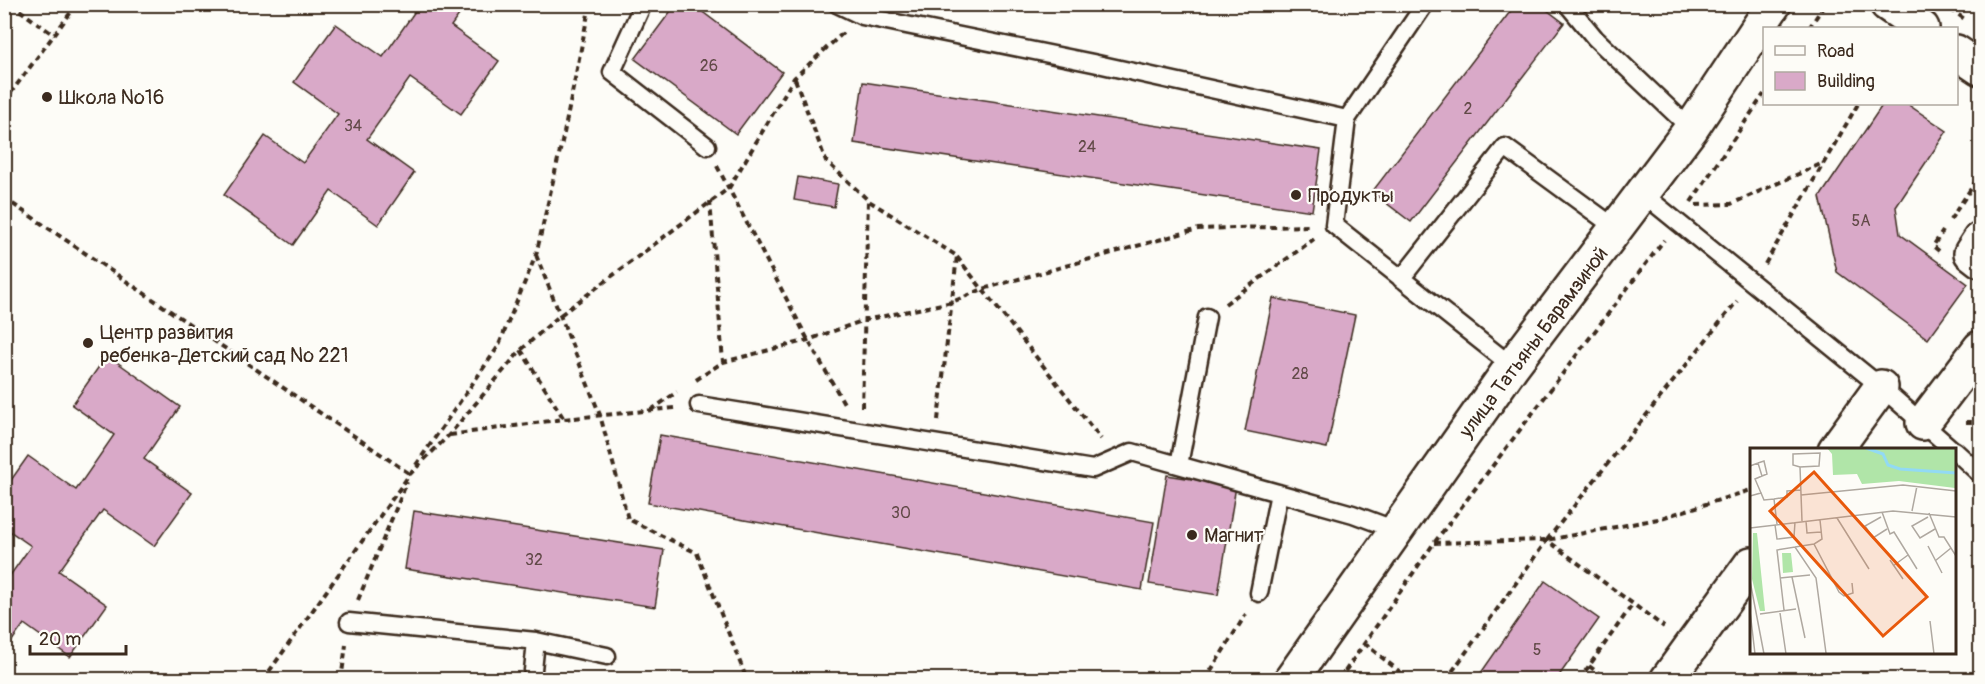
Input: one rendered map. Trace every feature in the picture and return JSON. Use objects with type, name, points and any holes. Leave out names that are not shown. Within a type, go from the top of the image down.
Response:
[{"type":"street","name":"улица Татьяны Барамзиной","points":[[1292,680],[1512,366],[1691,129],[1774,4]]},
{"type":"street","points":[[1887,4],[1921,27]]},
{"type":"street","points":[[1958,53],[1980,68]]},
{"type":"street","points":[[1980,239],[1971,254],[1980,260]]},
{"type":"street","points":[[1923,423],[1980,348]]},
{"type":"street","points":[[1836,448],[1881,387]]},
{"type":"street","points":[[1666,680],[1750,565]]},
{"type":"lane","points":[[643,4],[612,72],[707,146]]},
{"type":"lane","points":[[837,4],[861,16],[1093,63],[1347,119]]},
{"type":"lane","points":[[1425,4],[1347,119],[1334,225],[1512,366]]},
{"type":"lane","points":[[1567,4],[1595,38],[1691,129]]},
{"type":"lane","points":[[1401,279],[1505,147],[1617,229]]},
{"type":"lane","points":[[1643,194],[1881,387],[1951,448]]},
{"type":"lane","points":[[1179,465],[1207,317]]},
{"type":"lane","points":[[699,405],[1093,469],[1132,452],[1353,514],[1396,530]]},
{"type":"lane","points":[[1955,452],[1980,474]]},
{"type":"lane","points":[[1259,594],[1279,493]]},
{"type":"lane","points":[[349,622],[536,640],[607,656]]},
{"type":"lane","points":[[532,680],[536,640]]},
{"type":"path","points":[[11,4],[54,35]]},
{"type":"path","points":[[4,102],[77,4]]},
{"type":"path","points":[[263,680],[498,347],[536,255],[590,4]]},
{"type":"path","points":[[1810,27],[1825,4]]},
{"type":"path","points":[[341,680],[349,622],[410,474],[449,435],[521,350],[559,316],[729,188],[794,78],[861,16]]},
{"type":"path","points":[[794,78],[826,161],[868,201],[957,256],[1117,459]]},
{"type":"path","points":[[1763,95],[1689,205],[1731,204],[1824,162]]},
{"type":"path","points":[[1446,680],[1547,540],[1753,282],[1857,105]]},
{"type":"path","points":[[707,146],[808,340],[861,431]]},
{"type":"path","points":[[4,198],[410,474]]},
{"type":"path","points":[[710,201],[723,362]]},
{"type":"path","points":[[861,431],[868,201]]},
{"type":"path","points":[[1339,680],[1434,543],[1677,223]]},
{"type":"path","points":[[687,386],[723,362],[808,340],[865,320],[952,302],[983,289],[1198,229],[1334,225]]},
{"type":"path","points":[[1207,317],[1334,225]]},
{"type":"path","points":[[536,255],[600,415],[628,519],[697,553],[747,680]]},
{"type":"path","points":[[936,443],[957,256]]},
{"type":"path","points":[[521,350],[564,418]]},
{"type":"path","points":[[651,410],[678,392]]},
{"type":"path","points":[[449,435],[564,418],[699,405]]},
{"type":"path","points":[[1434,543],[1547,540],[1658,519],[1750,490]]},
{"type":"path","points":[[1547,540],[1668,630]]},
{"type":"path","points":[[1205,680],[1259,594]]},
{"type":"path","points":[[1579,680],[1633,604]]},
{"type":"path","points":[[1365,643],[1410,680]]},
{"type":"path","points":[[1589,666],[1608,680]]},
{"type":"building","points":[[420,4],[467,4],[451,26],[499,61],[461,114],[410,78],[367,139],[414,173],[378,225],[331,191],[293,245],[224,195],[265,136],[303,163],[338,114],[294,82],[336,24],[383,57]]},
{"type":"building","points":[[676,4],[692,4],[782,72],[736,134],[635,59]]},
{"type":"building","points":[[1516,4],[1539,4],[1564,23],[1411,222],[1372,192]]},
{"type":"building","points":[[863,82],[1321,150],[1312,211],[854,143]]},
{"type":"building","points":[[1882,105],[1908,105],[1947,131],[1896,207],[1900,234],[1968,284],[1928,339],[1837,272],[1820,197]]},
{"type":"building","points":[[798,177],[838,184],[834,207],[794,200]]},
{"type":"building","points":[[1273,298],[1355,315],[1327,448],[1245,431]]},
{"type":"building","points":[[107,355],[180,407],[144,459],[192,493],[154,546],[103,510],[59,571],[107,605],[70,657],[24,624],[4,652],[4,584],[31,546],[4,527],[4,490],[28,456],[76,490],[114,435],[72,405]]},
{"type":"building","points":[[660,435],[1154,522],[1142,590],[648,503]]},
{"type":"building","name":"Магнит","points":[[1167,475],[1236,486],[1218,595],[1149,584]]},
{"type":"building","points":[[414,511],[664,550],[655,607],[405,569]]},
{"type":"building","points":[[1545,581],[1599,619],[1556,680],[1476,680]]},
{"type":"place","name":"Школа №16","points":[[47,97]]},
{"type":"place","name":"Продукты","points":[[1296,195]]},
{"type":"place","name":"Центр развития ребенка-Детский сад № 221","points":[[88,343]]},
{"type":"place","name":"Магнит","points":[[1192,535]]}]
